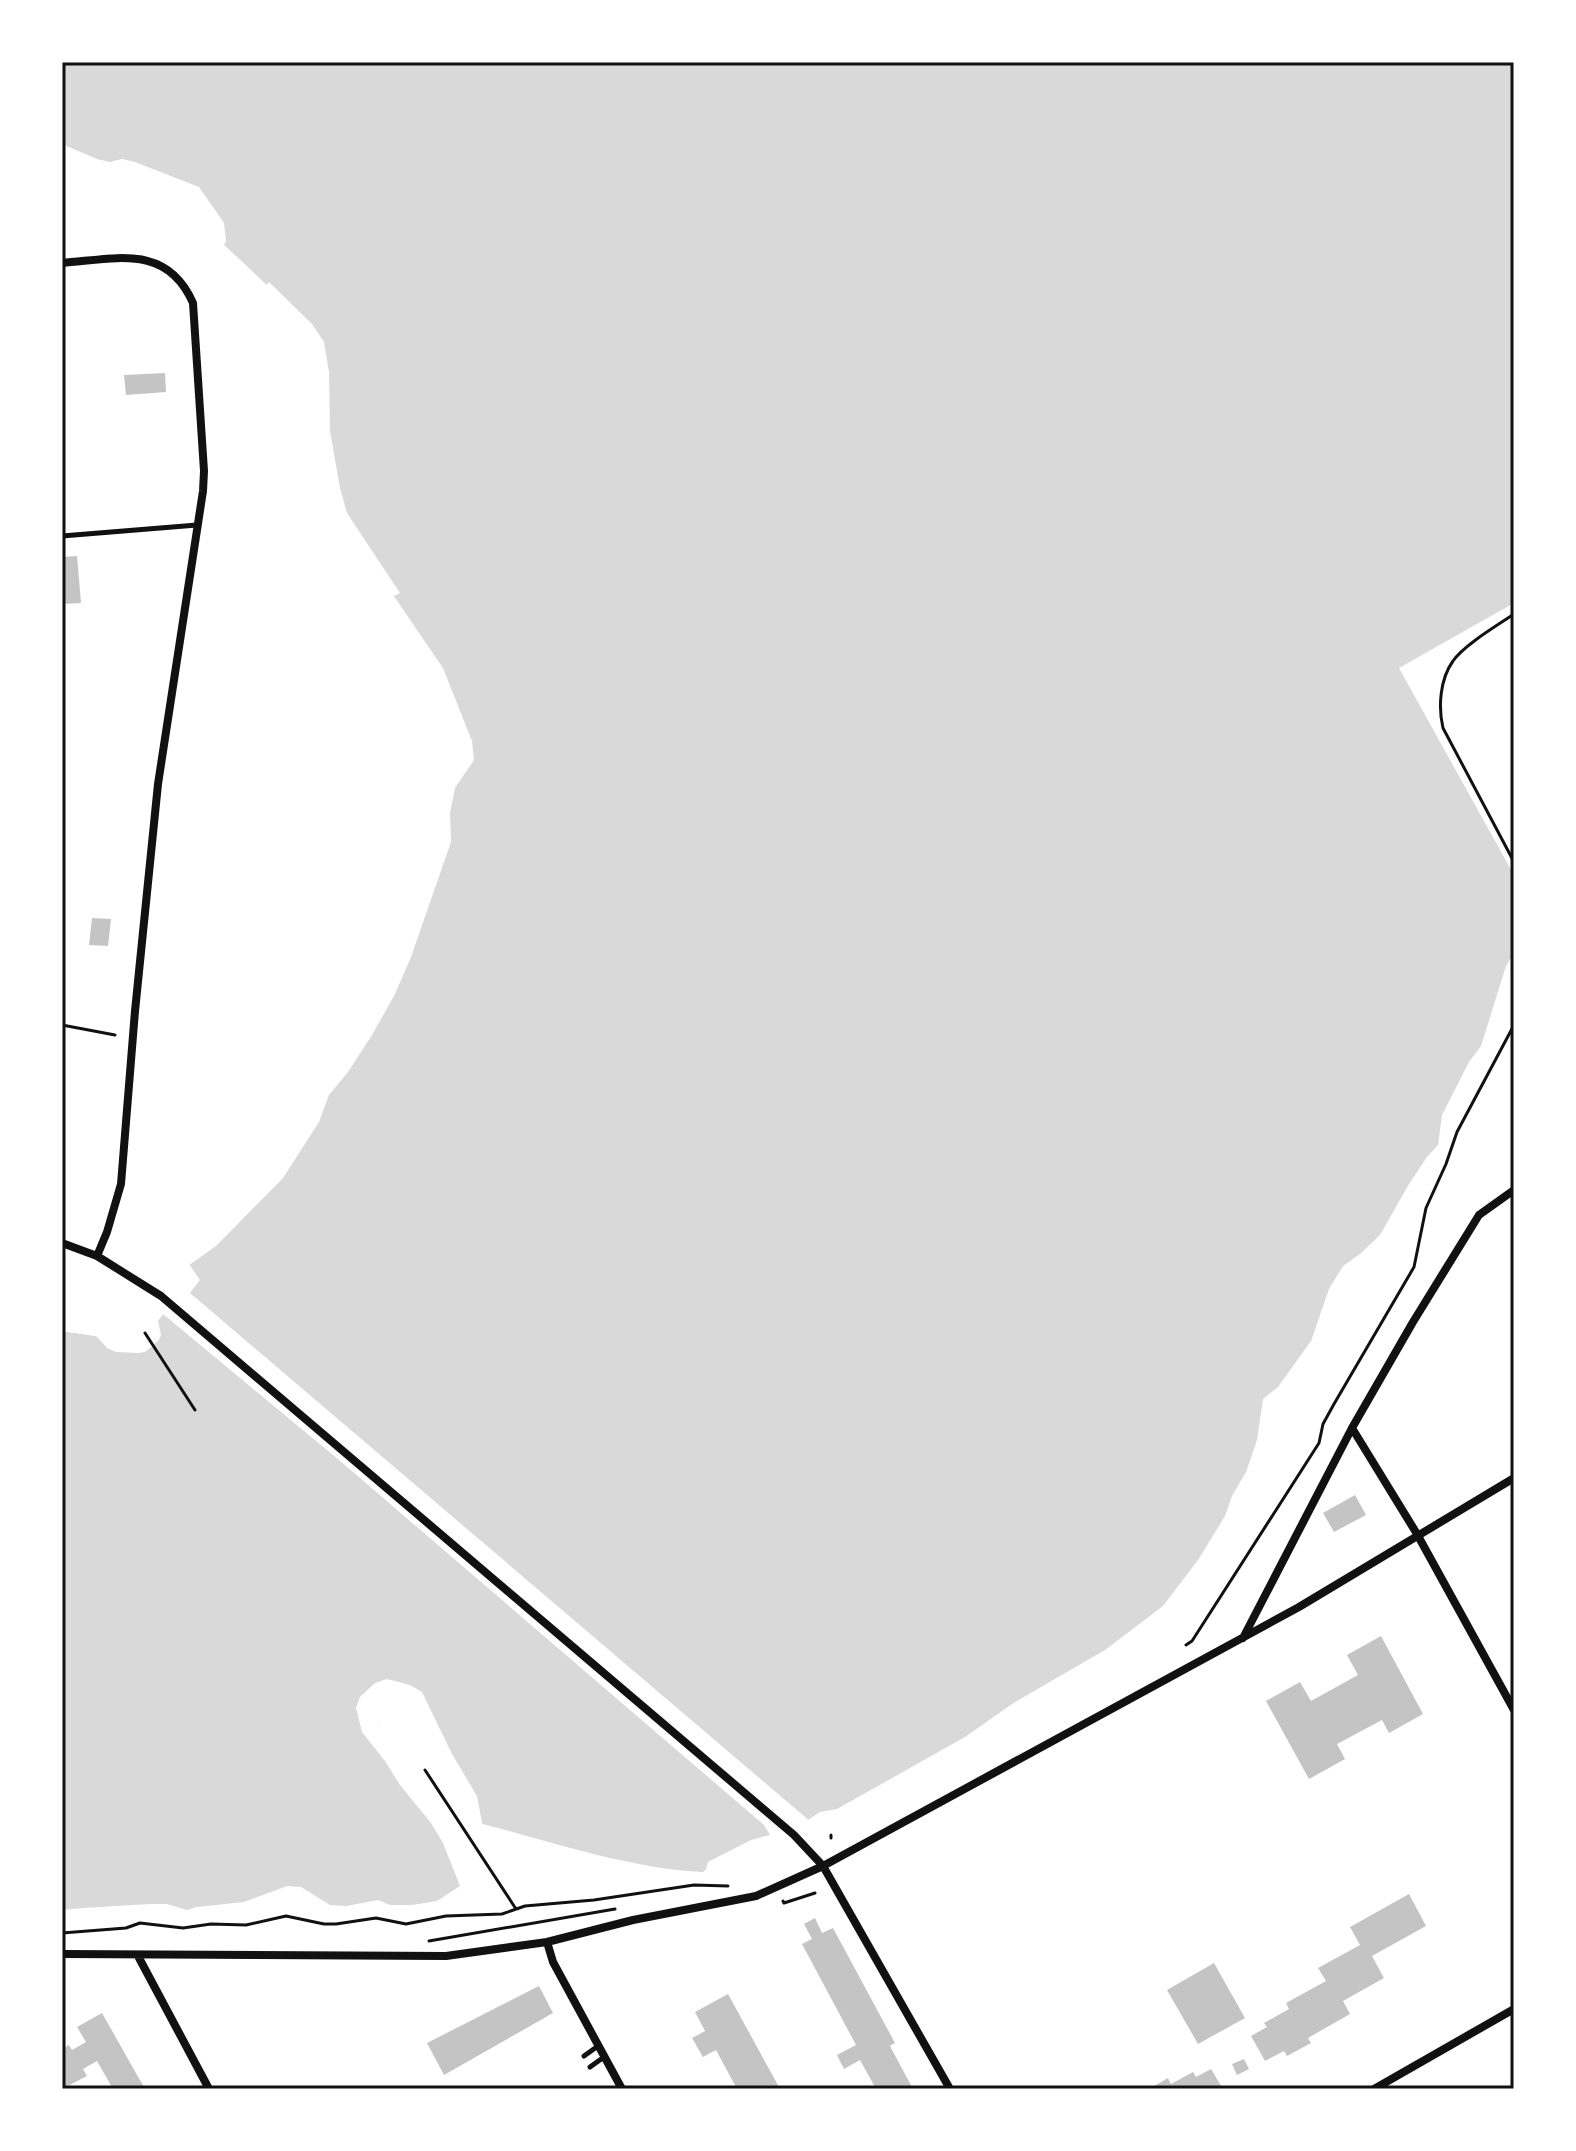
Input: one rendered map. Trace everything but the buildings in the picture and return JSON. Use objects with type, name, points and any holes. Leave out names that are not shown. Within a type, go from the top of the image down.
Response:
[{"type":"street","points":[[62,263],[136,257],[159,263],[186,286],[193,303],[204,471],[158,784],[121,1184],[97,1256]]},
{"type":"street","points":[[1242,1638],[1352,1428],[1413,1322],[1479,1215],[1514,1190]]},
{"type":"street","points":[[62,1243],[97,1256],[161,1296],[794,1835],[823,1866],[950,2089]]},
{"type":"street","points":[[1352,1428],[1417,1534],[1514,1710]]},
{"type":"street","points":[[62,1954],[446,1956],[547,1942],[633,1920],[756,1896],[823,1866],[1299,1607],[1514,1478]]},
{"type":"street","points":[[547,1942],[553,1962],[622,2089]]},
{"type":"street","points":[[138,1956],[209,2089]]},
{"type":"street","points":[[1374,2089],[1514,2009]]},
{"type":"lane","points":[[62,536],[197,525]]},
{"type":"lane","points":[[584,2056],[599,2046]]},
{"type":"lane","points":[[590,2067],[604,2057]]},
{"type":"path","points":[[1514,614],[1453,661],[1442,688],[1439,711],[1443,728],[1514,862]]},
{"type":"path","points":[[62,1025],[115,1035]]},
{"type":"path","points":[[1186,1645],[1192,1641],[1319,1443],[1323,1424],[1414,1267],[1426,1208],[1457,1132],[1514,1025]]},
{"type":"path","points":[[145,1333],[195,1410]]},
{"type":"path","points":[[425,1770],[516,1909]]},
{"type":"path","points":[[62,1933],[126,1928],[140,1923],[183,1928],[211,1924],[246,1925],[286,1916],[324,1924],[376,1918],[406,1924],[446,1916],[502,1914],[516,1909],[694,1885],[736,1887],[713,1892]]},
{"type":"path","points":[[783,1901],[815,1893]]},
{"type":"path","points":[[422,1942],[618,1908]]},
{"type":"shaded area","points":[[62,62],[1514,62],[1514,603],[1399,668],[1514,875],[1514,953],[1506,966],[1481,1046],[1469,1062],[1442,1115],[1438,1145],[1409,1184],[1380,1235],[1343,1266],[1329,1289],[1311,1341],[1278,1387],[1263,1399],[1257,1440],[1225,1516],[1198,1560],[1163,1606],[1105,1650],[1015,1702],[965,1737],[837,1809],[820,1812],[715,1862],[703,1872],[619,1860],[479,1823],[439,1755],[400,1699],[391,1697],[374,1714],[400,1769],[468,1885],[424,1910],[362,1904],[342,1911],[295,1899],[186,1917],[164,1909],[62,1916],[62,1331],[96,1336],[138,1349],[149,1342],[151,1323],[179,1282],[178,1273],[216,1246],[283,1178],[319,1122],[329,1095],[348,1072],[395,994],[451,842],[450,813],[455,788],[474,760],[472,741],[443,668],[370,561],[343,512],[331,475],[322,343],[305,321],[219,240],[188,200],[142,177],[80,171],[62,174]]},
{"type":"pier","points":[[62,144],[97,159],[135,162],[199,187],[224,223],[226,241],[222,248],[208,228],[184,210],[184,203],[144,189],[139,180],[123,176],[103,185],[79,176],[62,178]]},
{"type":"pier","points":[[269,282],[312,324],[324,342],[329,372],[330,431],[340,488],[347,513],[400,593],[392,597],[367,563],[339,514],[327,476],[323,444],[323,375],[318,345],[302,323],[264,288]]},
{"type":"pier","points":[[187,1261],[200,1280],[190,1293],[811,1822],[717,1866],[704,1876],[708,1862],[751,1840],[770,1835],[764,1825],[339,1460],[163,1314],[158,1321],[159,1340],[145,1352],[116,1352],[107,1348],[96,1336],[62,1331],[62,1327],[97,1332],[110,1339],[138,1345],[146,1339],[146,1312],[154,1308],[152,1306],[175,1282],[175,1271]]},
{"type":"pier","points":[[387,1679],[422,1692],[452,1754],[477,1796],[483,1828],[475,1825],[473,1814],[443,1778],[436,1757],[414,1733],[398,1703],[383,1706],[377,1721],[394,1753],[467,1857],[472,1885],[463,1896],[433,1910],[403,1915],[362,1908],[341,1915],[295,1903],[239,1915],[210,1915],[186,1921],[163,1913],[143,1912],[93,1920],[62,1920],[62,1910],[167,1904],[187,1910],[244,1902],[287,1886],[301,1887],[330,1905],[346,1906],[378,1900],[390,1905],[412,1905],[437,1901],[460,1886],[443,1843],[431,1823],[362,1732],[356,1708],[360,1697],[375,1683]]}]
